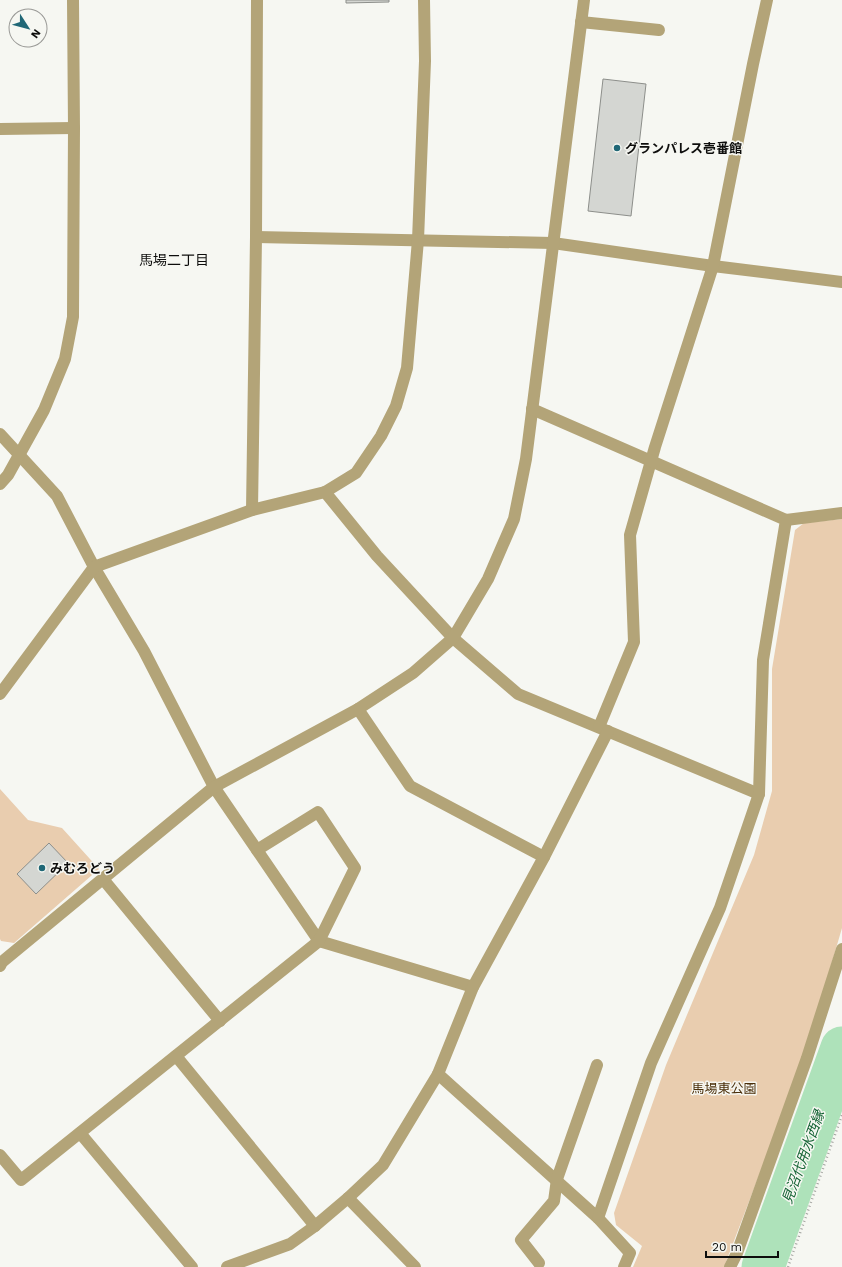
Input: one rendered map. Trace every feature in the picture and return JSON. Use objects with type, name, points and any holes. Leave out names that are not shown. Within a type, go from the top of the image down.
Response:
[{"type":"street","points":[[0,484],[8,475],[44,410],[65,359],[73,317],[73,0]]},
{"type":"street","points":[[252,510],[256,237],[257,0]]},
{"type":"street","points":[[0,694],[94,567],[252,510],[326,492],[356,473],[382,436],[396,406],[407,368],[418,240],[425,61],[424,0]]},
{"type":"street","points":[[1,962],[214,787],[358,709],[413,673],[453,638],[488,579],[514,520],[526,459],[584,0]]},
{"type":"street","points":[[227,1267],[290,1244],[316,1226],[383,1165],[438,1074],[473,987],[544,857],[603,729],[634,642],[630,535],[651,461],[713,266],[767,0]]},
{"type":"street","points":[[581,22],[659,30]]},
{"type":"street","points":[[0,129],[74,128]]},
{"type":"street","points":[[256,237],[553,243],[713,266],[842,282]]},
{"type":"street","points":[[532,409],[786,520],[842,513]]},
{"type":"street","points":[[0,434],[57,496],[94,567],[144,651],[214,787],[319,942],[473,987]]},
{"type":"street","points":[[326,492],[377,556],[453,638],[518,694],[759,794]]},
{"type":"street","points":[[598,1218],[652,1063],[720,908],[759,794],[763,660],[786,520]]},
{"type":"street","points":[[358,709],[410,786],[544,857]]},
{"type":"street","points":[[0,1155],[21,1180],[319,942],[355,868],[318,812],[257,850]]},
{"type":"street","points":[[103,879],[220,1020]]},
{"type":"street","points":[[730,1267],[805,1066],[842,949]]},
{"type":"street","points":[[176,1056],[316,1226]]},
{"type":"street","points":[[539,1263],[521,1240],[554,1201],[557,1179],[597,1065]]},
{"type":"street","points":[[438,1074],[557,1179],[598,1218],[630,1253],[624,1267]]},
{"type":"street","points":[[80,1133],[192,1267]]},
{"type":"street","points":[[348,1198],[415,1267]]},
{"type":"path","points":[[788,1267],[842,1115]]},
{"type":"green space","name":"馬場東公園","points":[[842,519],[842,928],[813,1027],[724,1267],[633,1267],[642,1246],[616,1225],[614,1213],[666,1065],[754,855],[772,791],[772,669],[795,530],[804,523]]},
{"type":"green space","points":[[0,789],[28,820],[62,828],[99,869],[14,943],[1,941],[0,939]]},
{"type":"building","points":[[346,0],[389,0],[389,2],[346,3]]},
{"type":"building","name":"グランパレス壱番館","points":[[603,79],[646,84],[631,216],[588,211]]},
{"type":"building","name":"みむろどう","points":[[49,843],[68,863],[36,894],[17,874]]},
{"type":"waterway","name":"見沼代用水西縁","points":[[763,1267],[842,1048]]},
{"type":"place","name":"グランパレス壱番館","points":[[617,148]]},
{"type":"place","name":"みむろどう","points":[[42,868]]},
{"type":"district","name":"馬場二丁目","points":[[174,260]]}]
